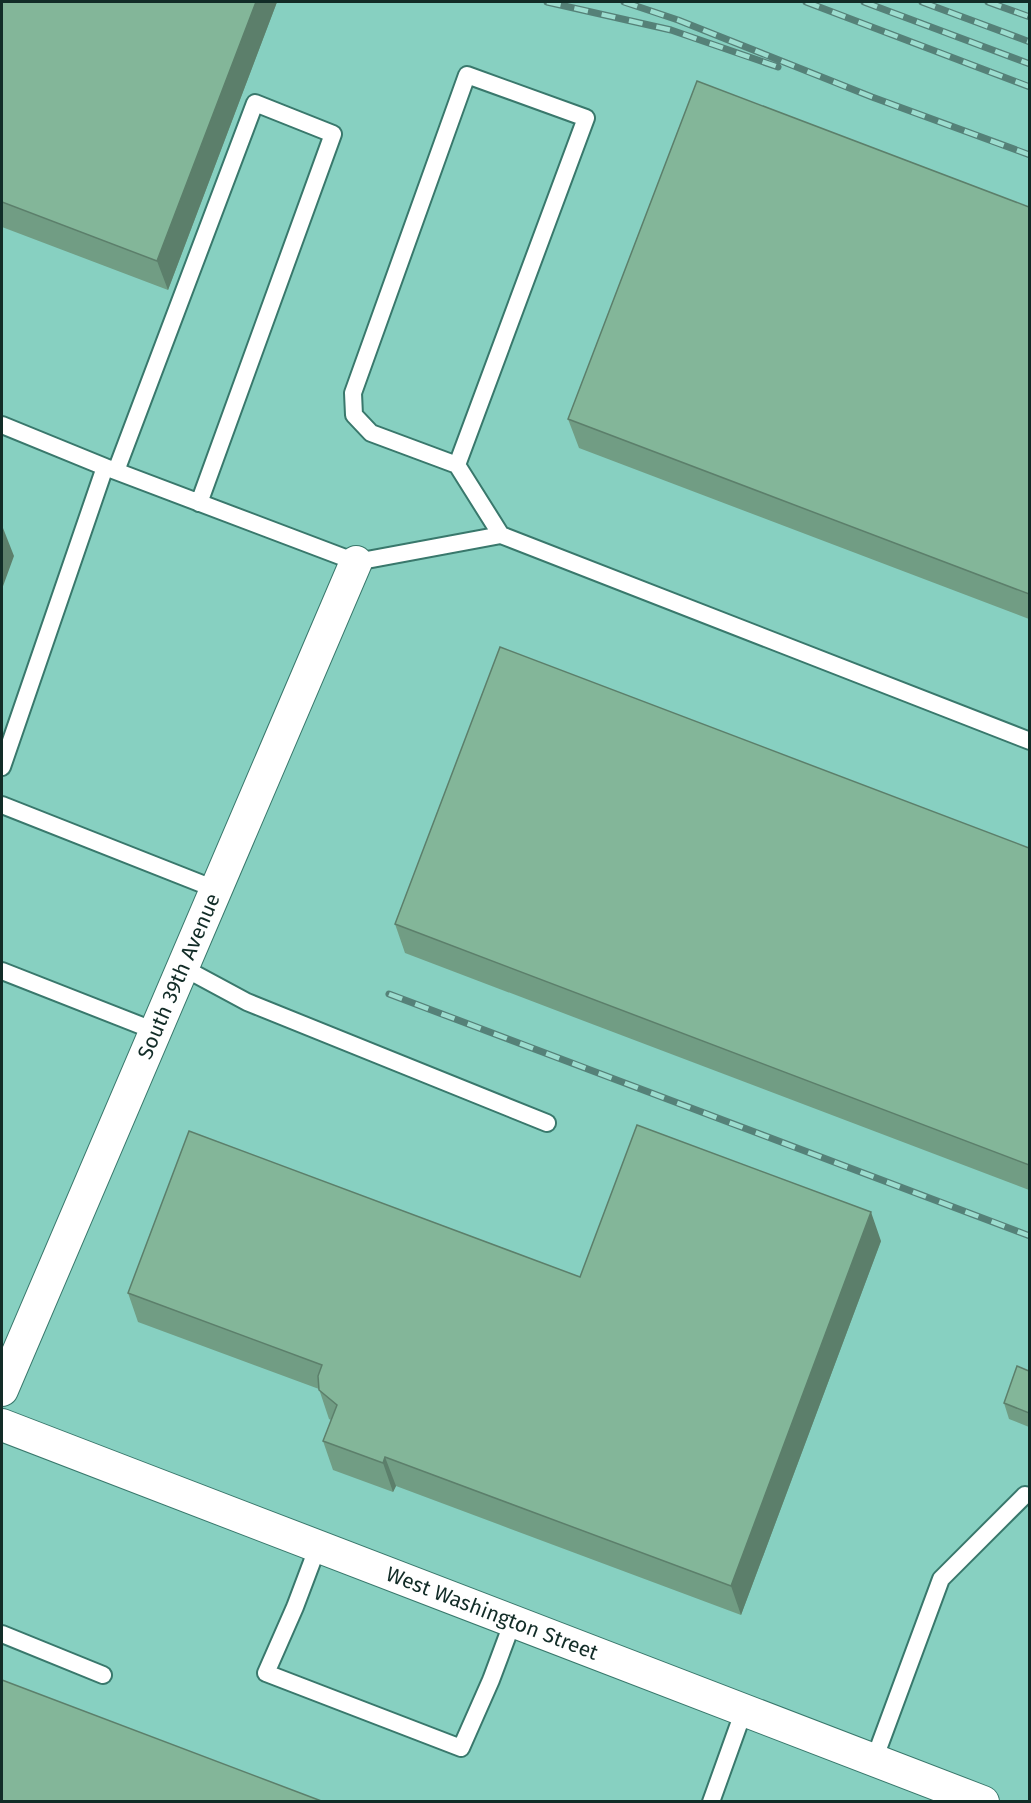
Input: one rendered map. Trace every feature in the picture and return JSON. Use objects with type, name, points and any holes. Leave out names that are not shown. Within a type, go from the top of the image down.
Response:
[{"type":"street","name":"South 39th Avenue","points":[[2,1390],[356,562]]},
{"type":"street","name":"West Washington Street","points":[[2,1425],[982,1802]]},
{"type":"lane","points":[[457,465],[586,118],[467,75],[353,393],[354,415],[371,433],[457,465],[501,535]]},
{"type":"lane","points":[[2,767],[110,469],[255,103],[333,134],[200,503]]},
{"type":"lane","points":[[2,425],[110,469],[356,562],[501,535],[1029,741]]},
{"type":"lane","points":[[2,805],[215,889]]},
{"type":"lane","points":[[182,967],[247,1002],[547,1123]]},
{"type":"lane","points":[[2,971],[155,1031]]},
{"type":"lane","points":[[874,1760],[941,1579],[1025,1495]]},
{"type":"lane","points":[[318,1546],[295,1607],[266,1673],[320,1694],[461,1748],[491,1680],[513,1621]]},
{"type":"lane","points":[[2,1634],[103,1675]]},
{"type":"lane","points":[[711,1802],[744,1710]]},
{"type":"shaded area","points":[[2,2],[1029,2],[1029,1801],[2,1802]]},
{"type":"building","points":[[2,2],[256,2],[157,261],[2,202]]},
{"type":"building","points":[[697,81],[1029,207],[1029,594],[568,419]]},
{"type":"building","points":[[500,647],[1029,848],[1029,1165],[395,924]]},
{"type":"building","points":[[637,1125],[871,1212],[731,1586],[385,1457],[383,1463],[323,1441],[337,1405],[319,1390],[318,1376],[322,1365],[128,1293],[189,1131],[580,1277]]},
{"type":"building","points":[[1017,1366],[1029,1371],[1029,1413],[1004,1403]]},
{"type":"building","points":[[2,1680],[324,1802],[2,1802]]},
{"type":"railway","points":[[547,2],[671,30],[778,67]]},
{"type":"railway","points":[[624,2],[678,20],[872,97],[1030,155]]},
{"type":"railway","points":[[806,2],[1030,87]]},
{"type":"railway","points":[[864,2],[1030,64]]},
{"type":"railway","points":[[922,2],[1030,42]]},
{"type":"railway","points":[[988,2],[1030,17]]},
{"type":"railway","points":[[389,994],[1030,1236]]}]
